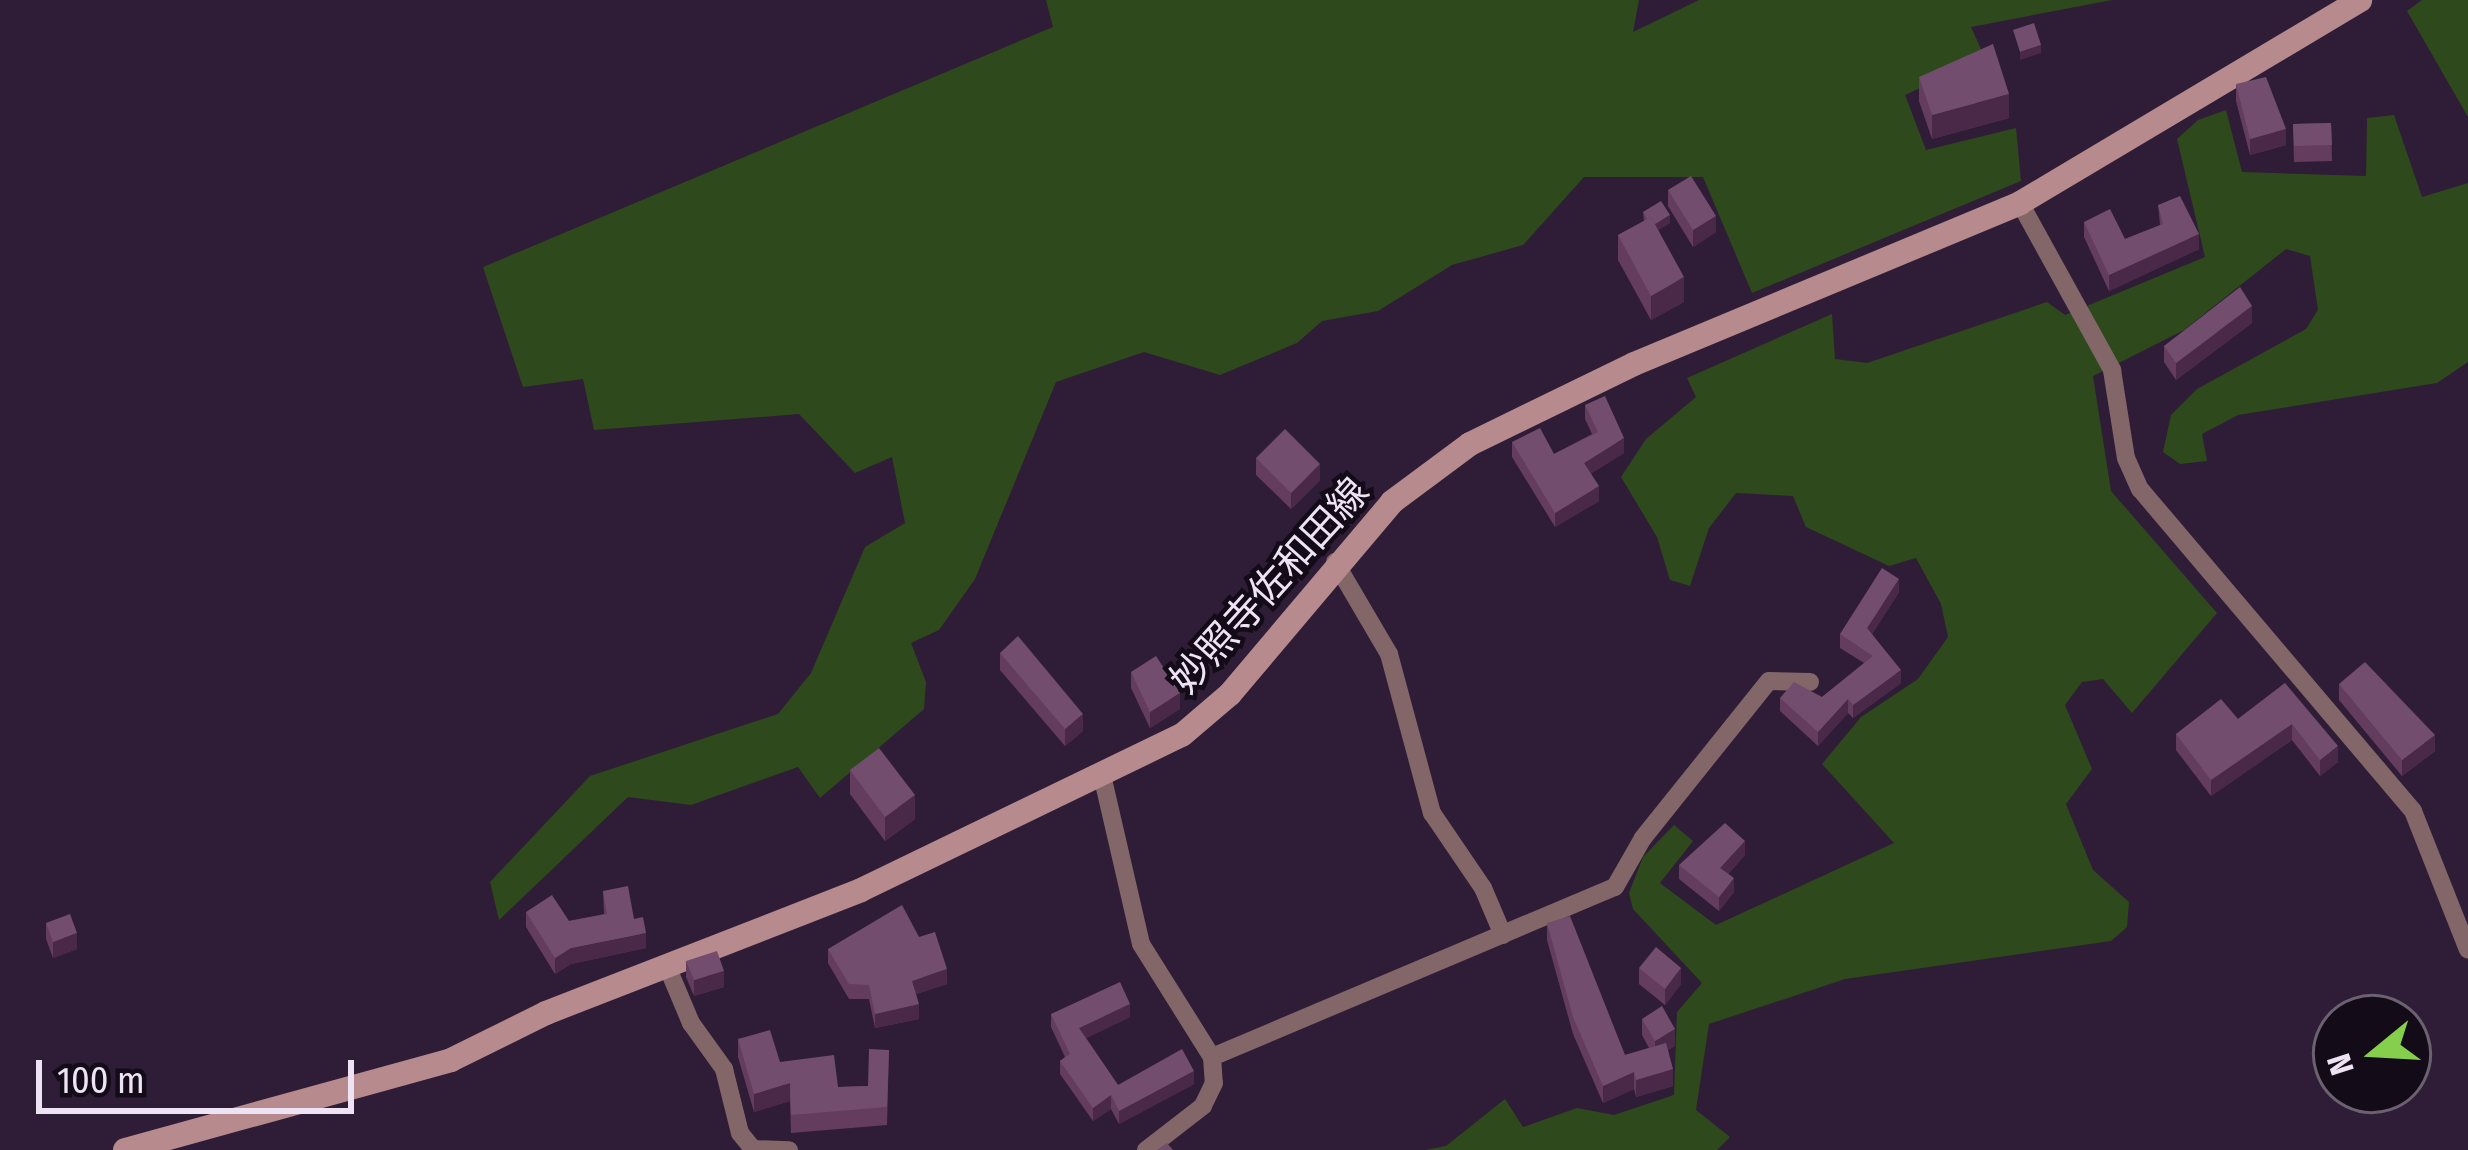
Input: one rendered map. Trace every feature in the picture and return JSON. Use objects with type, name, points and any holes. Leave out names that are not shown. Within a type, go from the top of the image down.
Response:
[{"type":"main road","name":"妙照寺佐和田線","points":[[124,1150],[210,1138],[451,1060],[667,966],[860,890],[1003,815],[1102,775],[1182,735],[1230,694],[1335,562],[1392,502],[1470,444],[1634,364],[2020,202],[2360,0]]},
{"type":"street","points":[[2020,202],[2112,370],[2126,458],[2140,489],[2413,811],[2468,950]]},
{"type":"street","points":[[1335,562],[1389,654],[1432,813],[1483,888],[1503,934]]},
{"type":"street","points":[[1212,1057],[1615,887],[1643,838],[1769,681],[1810,682]]},
{"type":"street","points":[[1102,775],[1142,944],[1212,1057],[1214,1083],[1203,1106],[1146,1150]]},
{"type":"street","points":[[667,966],[691,1023],[724,1069],[740,1132],[753,1149],[789,1150]]},
{"type":"green space","points":[[1046,0],[1639,0],[1633,32],[1699,0],[2112,0],[1971,27],[1985,58],[1905,95],[1926,150],[2016,128],[2021,181],[1752,293],[1703,177],[1584,177],[1523,245],[1452,265],[1378,311],[1322,321],[1297,343],[1220,375],[1144,352],[1056,382],[975,579],[939,630],[911,643],[926,682],[924,709],[820,798],[798,767],[691,805],[628,797],[499,920],[490,882],[590,776],[778,714],[811,673],[865,547],[905,523],[892,457],[855,473],[799,414],[594,430],[583,379],[523,387],[483,267],[1053,27]]},
{"type":"green space","points":[[2422,0],[2468,0],[2468,117],[2407,11]]},
{"type":"green space","points":[[2226,110],[2242,172],[2366,176],[2367,118],[2394,115],[2422,197],[2468,183],[2468,362],[2437,383],[2238,415],[2202,434],[2207,461],[2180,464],[2163,452],[2171,415],[2197,389],[2306,329],[2318,310],[2310,256],[2286,249],[2184,330],[2093,376],[2111,491],[2217,613],[2132,713],[2103,679],[2082,682],[2065,705],[2092,769],[2066,804],[2093,870],[2129,902],[2127,927],[2111,941],[1845,979],[1709,1024],[1696,1110],[1730,1137],[1717,1150],[1425,1150],[1446,1146],[1505,1099],[1523,1127],[1577,1108],[1614,1115],[1674,1095],[1677,1012],[1702,983],[1633,909],[1629,893],[1643,857],[1674,825],[1693,841],[1660,883],[1716,925],[1894,843],[1822,764],[1861,717],[1918,679],[1948,637],[1941,604],[1916,558],[1889,566],[1806,527],[1793,496],[1736,493],[1709,528],[1690,586],[1670,580],[1657,537],[1621,477],[1646,439],[1696,397],[1687,378],[1832,314],[1835,359],[1867,363],[2047,302],[2065,315],[2205,257],[2177,139],[2198,120]]},
{"type":"building","points":[[2034,23],[2041,45],[2020,52],[2013,30]]},
{"type":"building","points":[[1993,44],[2009,94],[1932,115],[1919,77]]},
{"type":"building","points":[[2266,77],[2286,129],[2250,139],[2236,84]]},
{"type":"building","points":[[2331,123],[2332,145],[2294,146],[2293,124]]},
{"type":"building","points":[[1691,176],[1716,216],[1693,230],[1668,190]]},
{"type":"building","points":[[2180,196],[2199,234],[2109,275],[2084,222],[2110,209],[2125,239],[2163,224],[2158,205]]},
{"type":"building","points":[[1661,201],[1670,215],[1655,224],[1643,212]]},
{"type":"building","points":[[1651,217],[1684,277],[1651,296],[1618,235]]},
{"type":"building","points":[[2240,287],[2252,306],[2176,363],[2164,346]]},
{"type":"building","points":[[1605,396],[1624,438],[1584,463],[1599,486],[1555,513],[1512,442],[1540,428],[1554,454],[1598,432],[1585,405]]},
{"type":"building","points":[[1285,429],[1320,464],[1291,493],[1256,458]]},
{"type":"building","points":[[1882,568],[1899,579],[1867,628],[1901,670],[1853,705],[1848,699],[1818,732],[1780,698],[1794,682],[1822,697],[1873,656],[1840,634]]},
{"type":"building","points":[[1018,636],[1083,714],[1065,729],[1000,653]]},
{"type":"building","points":[[1156,656],[1180,693],[1150,712],[1131,672]]},
{"type":"building","points":[[2365,662],[2435,735],[2402,760],[2339,684]]},
{"type":"building","points":[[2285,683],[2338,746],[2320,760],[2292,724],[2211,780],[2176,734],[2221,699],[2238,719]]},
{"type":"building","points":[[879,748],[915,795],[885,817],[850,770]]},
{"type":"building","points":[[1725,823],[1745,841],[1720,868],[1734,878],[1719,897],[1679,865]]},
{"type":"building","points":[[628,886],[634,919],[643,917],[646,933],[571,948],[555,958],[526,912],[552,895],[569,921],[607,914],[603,891]]},
{"type":"building","points":[[902,905],[919,937],[935,932],[947,969],[912,981],[919,1004],[875,1014],[869,985],[849,984],[828,949]]},
{"type":"building","points":[[70,914],[77,933],[53,942],[46,923]]},
{"type":"building","points":[[1570,916],[1625,1055],[1666,1043],[1673,1069],[1636,1080],[1634,1072],[1603,1086],[1573,1017],[1547,923]]},
{"type":"building","points":[[1656,947],[1681,968],[1665,989],[1639,968]]},
{"type":"building","points":[[717,951],[724,971],[694,980],[686,961]]},
{"type":"building","points":[[1120,982],[1130,1004],[1079,1028],[1118,1085],[1182,1049],[1194,1071],[1119,1111],[1111,1095],[1093,1108],[1060,1061],[1070,1054],[1051,1014]]},
{"type":"building","points":[[1662,1006],[1675,1029],[1655,1041],[1642,1019]]},
{"type":"building","points":[[770,1030],[780,1062],[834,1055],[838,1087],[868,1086],[869,1049],[889,1050],[887,1107],[791,1115],[790,1083],[754,1094],[738,1039]]}]
